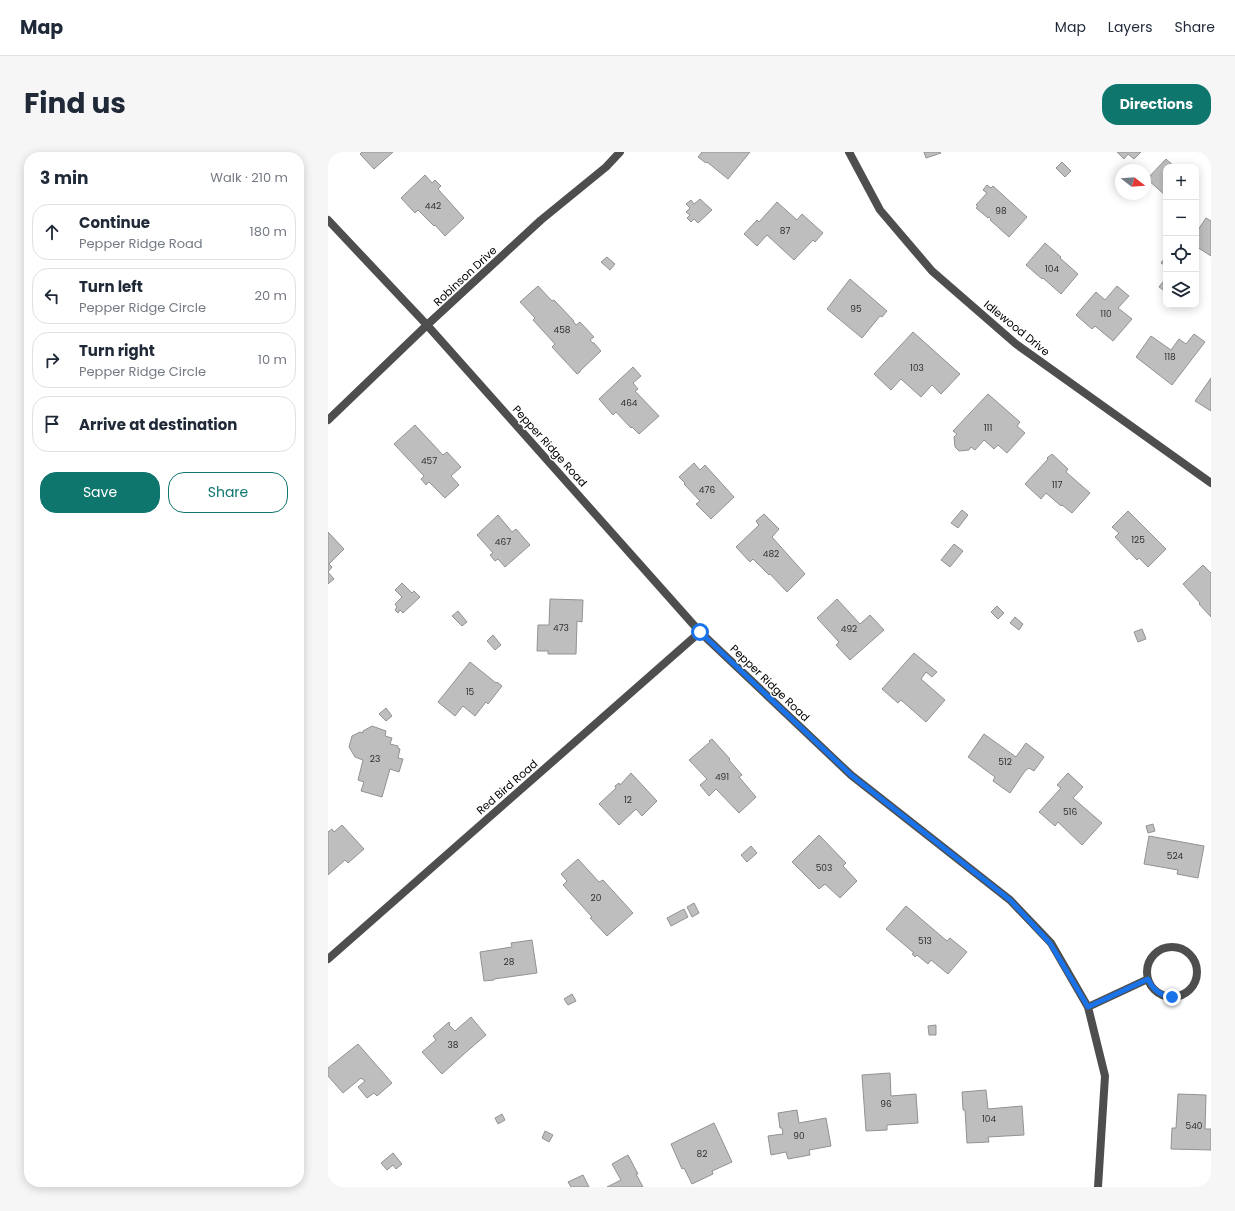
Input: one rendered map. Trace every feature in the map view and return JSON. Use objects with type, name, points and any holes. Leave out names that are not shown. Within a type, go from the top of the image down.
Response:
[{"type":"street","name":"Robinson Drive","points":[[328,420],[427,325],[541,220],[606,168],[620,152]]},
{"type":"street","name":"Idlewood Drive","points":[[849,152],[880,210],[932,271],[1016,344],[1211,483]]},
{"type":"street","name":"Pepper Ridge Road","points":[[328,220],[427,325],[700,632],[851,775],[1010,900],[1050,943],[1088,1007],[1105,1076],[1098,1187]]},
{"type":"street","name":"Red Bird Road","points":[[328,959],[700,632]]},
{"type":"street","points":[[1177,947],[1185,950],[1192,955],[1196,963],[1196,979],[1187,992],[1180,996],[1164,996],[1151,986],[1148,979],[1147,970],[1149,962],[1154,954],[1160,949],[1177,947]]},
{"type":"street","points":[[1088,1007],[1148,979]]},
{"type":"building","points":[[362,152],[393,152],[374,169],[360,154]]},
{"type":"building","points":[[702,152],[750,152],[728,179],[707,162],[706,163],[698,157]]},
{"type":"building","points":[[924,152],[940,152],[941,153],[926,158]]},
{"type":"building","points":[[1117,152],[1141,152],[1134,159],[1128,154],[1124,159]]},
{"type":"building","points":[[1166,159],[1172,164],[1163,164],[1163,193],[1151,183],[1151,175]]},
{"type":"building","points":[[1062,162],[1071,171],[1065,177],[1056,168]]},
{"type":"building","points":[[425,175],[432,183],[435,180],[441,186],[438,189],[464,218],[445,236],[418,210],[415,213],[401,198]]},
{"type":"building","points":[[987,185],[991,188],[993,186],[1027,217],[1009,237],[990,220],[991,219],[989,217],[988,218],[976,208],[978,206],[976,205],[987,193],[983,190]]},
{"type":"building","points":[[700,199],[712,210],[698,223],[694,219],[691,222],[687,218],[690,215],[686,212],[690,208],[686,204],[691,200],[694,204]]},
{"type":"building","points":[[777,202],[797,220],[802,214],[823,233],[815,242],[813,240],[794,260],[767,235],[757,246],[744,234],[757,220],[759,222]]},
{"type":"building","points":[[1206,218],[1211,221],[1211,256],[1199,248],[1199,228]]},
{"type":"building","points":[[1045,243],[1078,274],[1061,294],[1026,265]]},
{"type":"building","points":[[607,257],[615,264],[610,270],[601,262]]},
{"type":"building","points":[[850,279],[887,311],[882,317],[880,316],[862,338],[827,309]]},
{"type":"building","points":[[1163,282],[1163,290],[1159,287]]},
{"type":"building","points":[[538,286],[552,301],[554,300],[576,325],[580,322],[594,337],[590,340],[601,351],[577,374],[552,347],[555,344],[533,320],[535,318],[520,302]]},
{"type":"building","points":[[1117,286],[1129,296],[1118,308],[1132,319],[1113,341],[1095,326],[1092,329],[1076,315],[1096,292],[1105,300]]},
{"type":"building","points":[[913,332],[960,374],[941,394],[932,385],[921,397],[901,379],[891,390],[874,374]]},
{"type":"building","points":[[1194,334],[1205,342],[1172,385],[1136,357],[1151,336],[1171,350],[1179,339],[1186,344]]},
{"type":"building","points":[[633,367],[641,376],[633,383],[638,389],[635,391],[659,416],[639,434],[616,412],[613,415],[599,399]]},
{"type":"building","points":[[1211,378],[1211,411],[1195,401]]},
{"type":"building","points":[[988,394],[1020,422],[1017,426],[1025,433],[1007,453],[998,445],[994,449],[984,440],[975,450],[971,447],[969,450],[959,451],[955,447],[954,437],[957,434],[953,431]]},
{"type":"building","points":[[415,425],[443,455],[447,452],[461,467],[451,476],[459,485],[445,498],[429,482],[426,485],[421,479],[424,476],[394,444]]},
{"type":"building","points":[[1052,454],[1068,469],[1066,472],[1090,493],[1072,513],[1046,493],[1041,499],[1025,484]]},
{"type":"building","points":[[694,463],[700,470],[705,465],[734,497],[711,519],[696,504],[700,501],[679,477]]},
{"type":"building","points":[[962,510],[968,515],[958,528],[951,523]]},
{"type":"building","points":[[1128,511],[1166,549],[1148,567],[1139,558],[1137,560],[1115,537],[1119,533],[1112,527]]},
{"type":"building","points":[[764,514],[779,529],[772,537],[805,574],[787,592],[753,559],[750,562],[736,547],[759,525],[756,521]]},
{"type":"building","points":[[498,515],[512,532],[516,529],[530,545],[505,567],[498,559],[495,561],[490,555],[493,553],[477,535]]},
{"type":"building","points":[[328,532],[344,549],[329,564],[332,567],[328,572]]},
{"type":"building","points":[[954,544],[963,551],[950,567],[941,560]]},
{"type":"building","points":[[1203,565],[1211,573],[1211,617],[1183,584]]},
{"type":"building","points":[[328,572],[334,579],[328,584]]},
{"type":"building","points":[[402,583],[412,593],[414,591],[420,597],[403,613],[400,610],[398,613],[395,610],[397,607],[395,604],[402,597],[395,590]]},
{"type":"building","points":[[550,599],[583,600],[582,622],[577,621],[576,654],[548,654],[548,651],[537,651],[538,625],[549,625]]},
{"type":"building","points":[[837,599],[860,624],[870,615],[884,630],[850,660],[836,645],[839,642],[817,618]]},
{"type":"building","points":[[997,606],[1004,613],[998,619],[991,612]]},
{"type":"building","points":[[458,611],[467,622],[462,626],[452,616]]},
{"type":"building","points":[[1015,617],[1023,624],[1019,630],[1010,623]]},
{"type":"building","points":[[1142,629],[1146,639],[1138,642],[1134,632]]},
{"type":"building","points":[[493,635],[501,645],[495,650],[487,641]]},
{"type":"building","points":[[914,653],[937,672],[932,677],[926,672],[921,679],[945,700],[926,722],[901,700],[898,703],[882,689]]},
{"type":"building","points":[[470,662],[502,686],[488,704],[486,702],[475,716],[463,706],[455,716],[438,702]]},
{"type":"building","points":[[386,708],[392,716],[386,721],[379,714]]},
{"type":"building","points":[[372,726],[386,731],[385,736],[392,738],[390,744],[398,746],[400,749],[398,758],[403,759],[399,772],[390,769],[382,797],[361,791],[364,782],[358,780],[363,760],[355,757],[349,747],[352,736],[360,732],[363,733],[363,731]]},
{"type":"building","points":[[984,734],[1016,757],[1026,743],[1044,757],[1034,771],[1029,768],[1025,771],[1010,793],[993,781],[995,777],[968,757]]},
{"type":"building","points":[[712,739],[730,759],[729,760],[742,775],[739,777],[756,797],[739,813],[716,789],[709,796],[700,785],[707,779],[689,760]]},
{"type":"building","points":[[631,773],[657,801],[642,816],[636,809],[619,825],[599,804],[616,788],[615,786],[619,783],[620,785]]},
{"type":"building","points":[[1068,773],[1083,787],[1073,798],[1102,823],[1082,845],[1058,822],[1055,826],[1039,812],[1061,788],[1057,785]]},
{"type":"building","points":[[1153,824],[1155,831],[1148,833],[1146,826]]},
{"type":"building","points":[[342,825],[364,849],[348,863],[345,860],[328,875],[328,832],[332,829],[334,832]]},
{"type":"building","points":[[819,835],[846,863],[843,866],[857,881],[840,898],[825,884],[819,889],[792,862]]},
{"type":"building","points":[[1149,836],[1204,846],[1198,878],[1177,874],[1178,870],[1144,864]]},
{"type":"building","points":[[751,846],[757,853],[747,862],[741,855]]},
{"type":"building","points":[[578,859],[599,882],[603,880],[633,913],[607,936],[563,885],[567,881],[561,874]]},
{"type":"building","points":[[694,903],[699,913],[692,917],[687,907]]},
{"type":"building","points":[[906,906],[947,941],[950,938],[967,952],[948,974],[931,960],[928,964],[917,955],[915,957],[912,954],[914,953],[886,929]]},
{"type":"building","points":[[684,909],[688,917],[671,926],[667,918]]},
{"type":"building","points":[[532,940],[537,973],[484,981],[480,952],[512,947],[511,943]]},
{"type":"building","points":[[572,994],[576,1001],[568,1005],[564,999]]},
{"type":"building","points":[[471,1017],[486,1035],[442,1074],[422,1052],[436,1040],[433,1036],[449,1022],[449,1025],[455,1031]]},
{"type":"building","points":[[936,1025],[936,1035],[929,1035],[928,1026]]},
{"type":"building","points":[[358,1044],[392,1083],[377,1096],[374,1093],[367,1098],[358,1087],[365,1081],[361,1078],[343,1093],[328,1076],[328,1068]]},
{"type":"building","points":[[890,1073],[891,1096],[916,1094],[918,1123],[887,1125],[887,1130],[866,1131],[862,1075]]},
{"type":"building","points":[[986,1090],[988,1109],[1022,1106],[1024,1135],[988,1137],[989,1142],[967,1143],[965,1110],[963,1110],[962,1092]]},
{"type":"building","points":[[1178,1094],[1206,1095],[1205,1129],[1211,1129],[1211,1150],[1171,1149],[1172,1128],[1176,1128]]},
{"type":"building","points":[[797,1110],[799,1123],[826,1118],[831,1146],[809,1150],[810,1155],[788,1159],[786,1152],[771,1155],[768,1136],[783,1134],[782,1128],[780,1128],[778,1113]]},
{"type":"building","points":[[502,1114],[505,1120],[498,1124],[495,1118]]},
{"type":"building","points":[[714,1123],[732,1162],[712,1171],[713,1174],[692,1184],[684,1168],[682,1169],[671,1144]]},
{"type":"building","points":[[545,1131],[553,1135],[549,1142],[542,1138]]},
{"type":"building","points":[[393,1153],[402,1164],[396,1169],[393,1165],[387,1170],[381,1163]]},
{"type":"building","points":[[628,1155],[643,1187],[607,1187],[621,1180],[612,1164]]},
{"type":"building","points":[[583,1175],[589,1187],[571,1187],[568,1182]]},
{"type":"route","points":[[700,632],[851,775],[1010,900],[1050,943],[1088,1007],[1148,979],[1151,986],[1157,992],[1164,996],[1172,997]]}]
